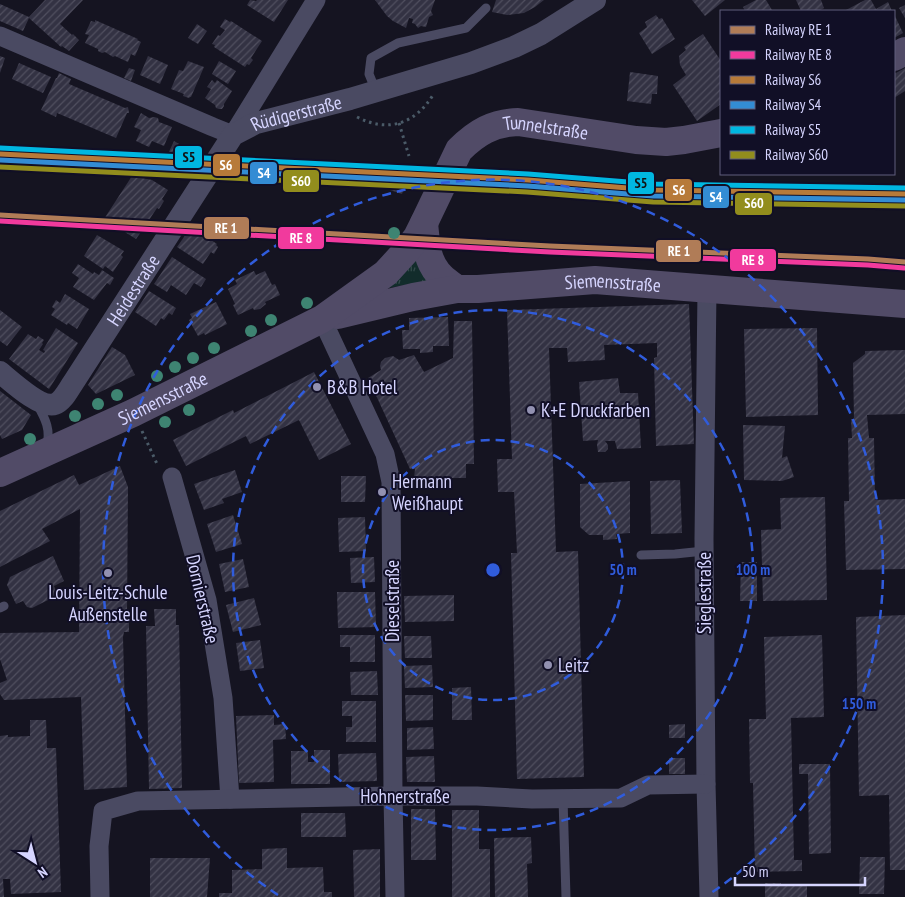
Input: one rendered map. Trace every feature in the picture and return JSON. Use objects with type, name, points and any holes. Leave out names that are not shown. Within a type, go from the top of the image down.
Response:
[{"type":"main road","name":"Tunnelstraße","points":[[424,223],[459,150],[468,140],[480,132],[497,125],[518,122],[636,140],[666,142],[720,133]]},
{"type":"main road","points":[[424,223],[426,247],[431,262],[439,275],[457,289]]},
{"type":"main road","name":"Siemensstraße","points":[[0,473],[133,412],[322,319],[386,273],[417,237],[424,223]]},
{"type":"main road","name":"Siemensstraße","points":[[322,319],[414,297],[457,289],[595,280],[905,304]]},
{"type":"street","name":"Heidestraße","points":[[33,397],[42,403],[53,405],[64,396],[233,135],[316,0]]},
{"type":"street","name":"Rüdigerstraße","points":[[0,36],[233,135],[256,123],[350,100],[472,63],[514,47],[541,34],[595,0]]},
{"type":"street","name":"Sieglestraße","points":[[705,893],[704,551],[708,290]]},
{"type":"street","name":"Dieselstraße","points":[[322,319],[385,454],[391,482],[395,897]]},
{"type":"street","points":[[0,372],[33,397]]},
{"type":"street","name":"Dornierstraße","points":[[172,477],[207,600],[223,698],[230,800]]},
{"type":"street","name":"Hohnerstraße","points":[[100,897],[98,846],[103,811],[138,801],[393,796],[477,796],[532,799],[621,798],[648,785],[706,784]]},
{"type":"lane","points":[[376,92],[369,74],[371,58],[398,42],[466,28],[486,8]]},
{"type":"lane","points":[[33,397],[47,423],[48,429],[48,444],[39,455]]},
{"type":"lane","points":[[641,555],[704,551]]},
{"type":"lane","points":[[563,798],[566,897]]},
{"type":"path","points":[[359,118],[370,123],[382,125],[399,123],[412,118],[426,106],[434,92],[431,76]]},
{"type":"path","points":[[399,123],[409,156]]},
{"type":"path","points":[[133,412],[158,466],[172,477]]},
{"type":"green space","points":[[414,252],[431,280],[378,290]]},
{"type":"building","points":[[45,0],[83,0],[60,24],[79,40],[69,51],[61,47],[29,18],[23,31],[0,21],[0,4],[29,17]]},
{"type":"building","points":[[250,0],[288,0],[274,22],[247,5]]},
{"type":"building","points":[[375,0],[435,0],[431,11],[433,15],[429,17],[426,27],[421,26],[418,28],[412,23],[413,19],[409,18],[406,28],[387,16]]},
{"type":"building","points":[[496,0],[544,0],[524,13],[507,15],[492,12]]},
{"type":"building","points":[[692,0],[725,0],[705,16]]},
{"type":"building","points":[[756,0],[766,0],[772,10],[744,10],[743,7]]},
{"type":"building","points":[[796,0],[821,0],[824,8],[820,10],[801,10]]},
{"type":"building","points":[[865,0],[871,0],[876,9],[888,2],[892,10],[846,10]]},
{"type":"building","points":[[905,5],[905,18],[899,8]]},
{"type":"building","points":[[656,15],[659,19],[662,18],[675,39],[652,54],[639,33],[647,27],[645,22]]},
{"type":"building","points":[[895,16],[903,33],[895,37]]},
{"type":"building","points":[[225,19],[262,41],[251,58],[253,60],[245,67],[212,44],[218,35],[220,36],[225,30],[220,27]]},
{"type":"building","points":[[95,20],[138,39],[141,42],[135,56],[131,54],[128,62],[105,52],[102,53],[85,43],[89,35],[85,34],[91,21],[95,22]]},
{"type":"building","points":[[197,24],[207,31],[198,44],[188,38]]},
{"type":"building","points":[[703,34],[720,60],[720,105],[697,121],[673,85],[686,75],[680,65],[679,56],[686,50],[684,47]]},
{"type":"building","points":[[0,56],[5,58],[0,73]]},
{"type":"building","points":[[148,56],[168,65],[160,84],[140,75]]},
{"type":"building","points":[[188,61],[204,67],[189,98],[171,89],[179,70],[183,71]]},
{"type":"building","points":[[219,61],[236,71],[228,84],[212,74]]},
{"type":"building","points":[[19,63],[51,77],[43,93],[12,79]]},
{"type":"building","points":[[129,68],[135,70],[131,81],[124,78]]},
{"type":"building","points":[[905,68],[905,91],[895,97],[895,73]]},
{"type":"building","points":[[630,72],[658,76],[657,94],[652,94],[651,104],[627,101]]},
{"type":"building","points":[[59,73],[71,79],[69,84],[125,108],[128,107],[129,113],[127,113],[116,138],[57,113],[56,117],[41,110]]},
{"type":"building","points":[[212,80],[215,83],[217,80],[232,91],[222,109],[216,108],[215,105],[205,98],[211,89],[207,87]]},
{"type":"building","points":[[141,113],[149,118],[158,118],[159,122],[172,127],[164,146],[152,141],[149,147],[136,141],[141,130],[134,127]]},
{"type":"building","points":[[174,141],[196,154],[187,168],[167,156]]},
{"type":"building","points":[[132,176],[152,180],[168,190],[162,199],[164,201],[159,209],[157,208],[147,223],[149,225],[136,239],[104,219]]},
{"type":"building","points":[[395,176],[407,181],[402,194],[390,190]]},
{"type":"building","points":[[191,227],[205,235],[217,244],[218,247],[214,254],[211,252],[203,264],[177,247]]},
{"type":"building","points":[[97,235],[124,251],[121,255],[123,257],[113,272],[105,266],[103,269],[84,256]]},
{"type":"building","points":[[172,257],[206,279],[201,287],[194,283],[186,295],[171,285],[167,292],[154,284]]},
{"type":"building","points":[[78,264],[93,274],[94,272],[99,275],[102,270],[114,278],[110,285],[107,283],[94,300],[73,287],[79,278],[72,273]]},
{"type":"building","points":[[254,271],[256,275],[265,271],[272,285],[275,284],[280,295],[265,302],[266,304],[260,309],[254,310],[253,308],[238,315],[228,289],[237,284],[235,280]]},
{"type":"building","points":[[149,291],[176,308],[172,315],[169,313],[164,320],[161,318],[156,326],[135,312]]},
{"type":"building","points":[[65,294],[89,309],[77,329],[51,315],[55,309],[52,307],[56,300],[60,303]]},
{"type":"building","points":[[216,302],[227,324],[205,335],[204,333],[198,336],[189,320],[192,318],[190,314]]},
{"type":"building","points":[[689,304],[694,444],[656,446],[654,358],[657,357],[657,343],[604,345],[605,360],[568,362],[567,348],[549,348],[556,552],[578,551],[584,777],[517,779],[511,553],[517,553],[514,492],[498,492],[497,459],[512,459],[507,310]]},
{"type":"building","points":[[0,310],[22,327],[7,346],[0,341]]},
{"type":"building","points":[[448,317],[449,346],[433,346],[433,352],[420,353],[420,349],[403,349],[402,330],[409,330],[409,318]]},
{"type":"building","points":[[454,321],[472,321],[474,464],[466,464],[466,478],[414,478],[415,469],[410,469],[368,378],[381,370],[381,362],[385,358],[393,356],[399,360],[414,355],[424,372],[453,358]]},
{"type":"building","points":[[56,328],[78,343],[49,389],[9,359],[28,334],[36,339],[38,336],[44,340],[39,350],[44,353],[45,351],[43,350]]},
{"type":"building","points":[[817,328],[818,415],[746,417],[744,329]]},
{"type":"building","points":[[112,347],[125,355],[135,375],[96,394],[88,385]]},
{"type":"building","points":[[905,350],[905,414],[867,415],[869,438],[874,438],[875,500],[905,499],[905,569],[846,570],[844,501],[849,501],[848,438],[852,438],[851,419],[854,419],[853,363],[865,354],[865,351]]},
{"type":"building","points":[[314,372],[351,444],[319,460],[299,420],[250,444],[246,436],[186,466],[173,440],[233,410],[234,413]]},
{"type":"building","points":[[618,378],[620,393],[638,393],[641,448],[617,449],[615,441],[605,441],[608,449],[605,452],[598,452],[598,440],[583,441],[579,382]]},
{"type":"building","points":[[0,391],[31,415],[22,430],[2,439],[0,435]]},
{"type":"building","points":[[743,425],[785,426],[782,458],[787,456],[794,477],[782,481],[744,480]]},
{"type":"building","points":[[120,466],[128,487],[127,615],[129,615],[129,632],[124,632],[123,637],[127,787],[84,790],[81,697],[4,700],[0,694],[0,683],[7,680],[0,659],[0,633],[79,632],[80,509],[42,529],[50,541],[0,567],[0,511],[74,475],[79,485]]},
{"type":"building","points":[[235,470],[242,492],[222,499],[224,503],[204,510],[194,484]]},
{"type":"building","points":[[341,476],[366,476],[365,502],[341,502]]},
{"type":"building","points":[[680,480],[682,533],[651,534],[650,481]]},
{"type":"building","points":[[630,481],[630,533],[616,534],[617,539],[603,540],[603,535],[589,535],[580,527],[580,484]]},
{"type":"building","points":[[825,497],[827,600],[763,601],[761,530],[781,529],[780,498]]},
{"type":"building","points":[[233,515],[242,544],[216,552],[207,524]]},
{"type":"building","points":[[365,517],[366,551],[339,552],[338,518]]},
{"type":"building","points":[[53,556],[64,581],[54,586],[58,595],[32,608],[27,607],[23,601],[16,604],[7,585],[10,577]]},
{"type":"building","points":[[374,557],[375,582],[351,583],[350,558]]},
{"type":"building","points":[[243,559],[249,587],[225,592],[219,564]]},
{"type":"building","points":[[741,562],[757,562],[757,601],[740,601]]},
{"type":"building","points":[[337,592],[375,592],[376,627],[338,628]]},
{"type":"building","points":[[454,595],[454,621],[405,622],[404,596]]},
{"type":"building","points":[[254,598],[261,625],[233,632],[226,605]]},
{"type":"building","points":[[154,609],[176,609],[176,625],[179,625],[182,788],[149,789],[146,626],[155,626]]},
{"type":"building","points":[[905,615],[905,870],[890,870],[889,795],[859,796],[856,617]]},
{"type":"building","points":[[340,635],[375,635],[375,662],[350,662],[350,647],[340,647]]},
{"type":"building","points":[[822,635],[824,717],[791,718],[794,860],[802,860],[802,871],[755,872],[753,783],[750,783],[749,719],[766,719],[764,637]]},
{"type":"building","points":[[404,636],[431,636],[432,658],[405,658]]},
{"type":"building","points":[[260,640],[264,668],[240,671],[236,643]]},
{"type":"building","points":[[432,665],[433,687],[405,688],[404,666]]},
{"type":"building","points":[[377,671],[378,695],[351,695],[350,672]]},
{"type":"building","points":[[471,687],[472,720],[452,720],[452,688]]},
{"type":"building","points":[[405,695],[433,695],[433,720],[406,721]]},
{"type":"building","points":[[342,701],[376,701],[376,742],[346,742],[346,727],[352,727],[352,716],[342,716]]},
{"type":"building","points":[[274,715],[274,725],[285,724],[286,739],[273,740],[274,782],[239,783],[236,716]]},
{"type":"building","points":[[30,720],[46,720],[47,748],[56,748],[61,892],[11,894],[10,879],[3,879],[4,897],[0,897],[0,736],[30,736]]},
{"type":"building","points":[[685,724],[685,738],[669,738],[669,725]]},
{"type":"building","points":[[433,727],[434,749],[407,750],[407,728]]},
{"type":"building","points":[[314,750],[330,750],[330,784],[291,784],[291,751],[308,751],[308,762],[314,762]]},
{"type":"building","points":[[376,753],[377,781],[339,782],[338,754]]},
{"type":"building","points":[[434,756],[435,782],[407,782],[406,757]]},
{"type":"building","points":[[669,758],[685,758],[685,774],[669,774]]},
{"type":"building","points":[[799,764],[830,764],[831,853],[809,854],[808,774],[799,774]]},
{"type":"building","points":[[411,809],[435,809],[436,860],[411,860]]},
{"type":"building","points":[[452,810],[479,810],[479,849],[490,849],[490,897],[452,897]]},
{"type":"building","points":[[301,813],[345,813],[346,837],[301,837]]},
{"type":"building","points":[[531,837],[532,863],[527,864],[528,897],[495,897],[494,838]]},
{"type":"building","points":[[287,848],[287,868],[323,867],[324,892],[332,892],[332,897],[219,897],[219,893],[232,893],[232,870],[262,869],[262,849]]},
{"type":"building","points":[[380,849],[380,897],[354,897],[353,850]]},
{"type":"building","points":[[860,857],[885,857],[884,894],[859,894]]},
{"type":"building","points":[[150,858],[210,858],[207,897],[150,897]]},
{"type":"building","points":[[765,883],[781,883],[781,886],[807,886],[807,897],[765,897]]},
{"type":"transit line","points":[[0,215],[550,246],[905,262]]},
{"type":"transit line","points":[[0,221],[550,252],[904,268]]},
{"type":"rail line","name":"S5","points":[[0,148],[528,174],[653,184],[905,188]]},
{"type":"rail line","name":"S6","points":[[0,154],[528,180],[653,190],[905,194]]},
{"type":"rail line","name":"S4","points":[[0,160],[528,186],[653,196],[905,200]]},
{"type":"rail line","name":"S60","points":[[0,167],[527,192],[653,202],[905,206]]},
{"type":"place","name":"B&B Hotel","points":[[317,387]]},
{"type":"place","name":"K+E Druckfarben","points":[[531,410]]},
{"type":"place","name":"Hermann Weißhaupt","points":[[382,492]]},
{"type":"place","name":"Louis-Leitz-Schule Außenstelle","points":[[108,573]]},
{"type":"place","name":"Leitz","points":[[548,665]]}]
